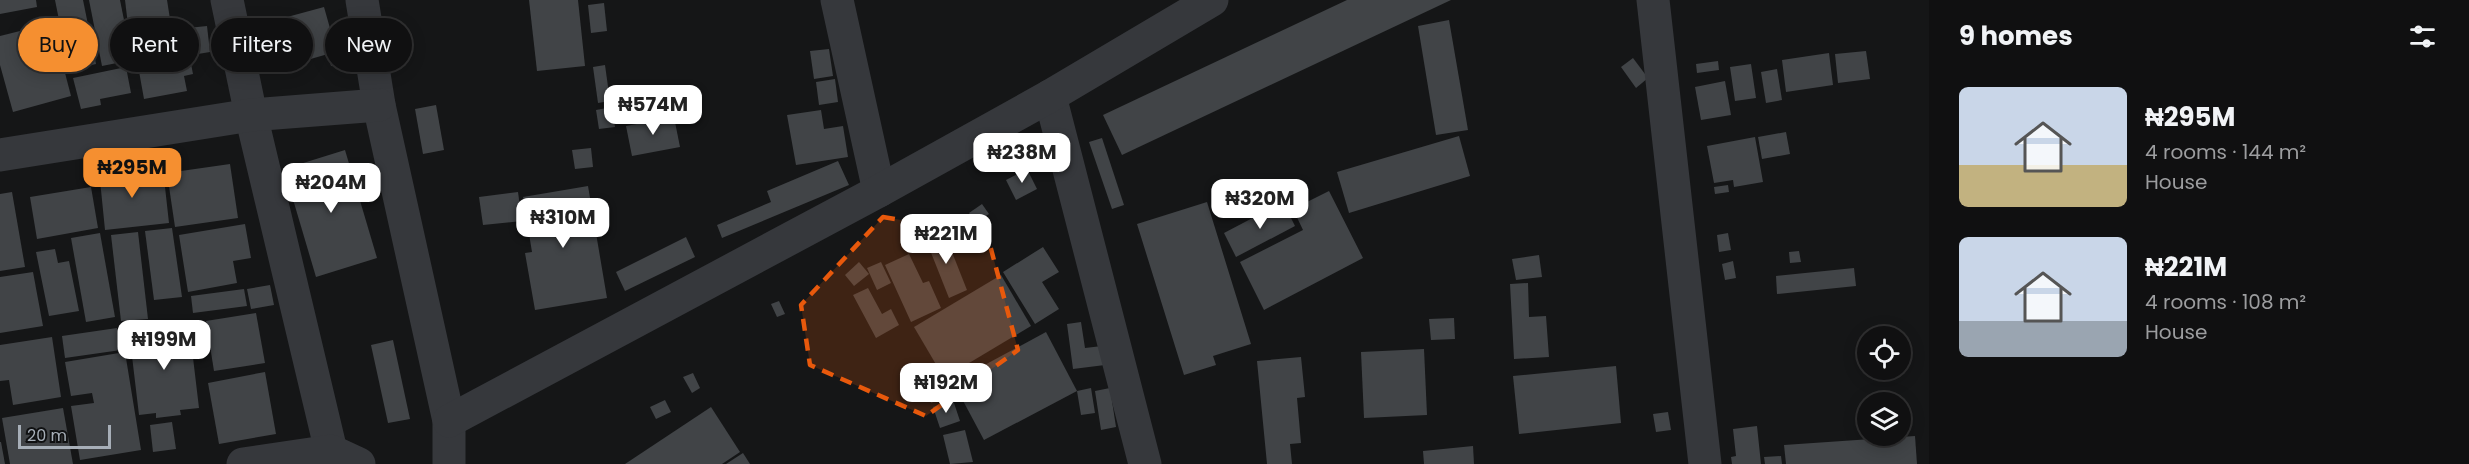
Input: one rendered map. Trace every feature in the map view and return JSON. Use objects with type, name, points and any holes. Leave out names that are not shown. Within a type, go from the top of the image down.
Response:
[{"type":"street","points":[[227,0],[251,115],[345,457],[243,464]]},
{"type":"street","points":[[362,0],[379,105],[449,421],[449,464]]},
{"type":"street","points":[[837,0],[879,191]]},
{"type":"street","points":[[449,421],[879,191],[1050,96],[1212,0]]},
{"type":"street","points":[[1653,0],[1705,464]]},
{"type":"street","points":[[1050,96],[1146,464]]},
{"type":"street","points":[[0,155],[251,115],[379,105]]},
{"type":"highlighted area","points":[[883,217],[987,234],[1018,350],[926,416],[810,365],[801,305]]},
{"type":"building","points":[[0,0],[36,0],[37,7],[0,14]]},
{"type":"building","points":[[55,0],[83,0],[87,18],[59,18]]},
{"type":"building","points":[[89,0],[120,0],[124,18],[110,18],[110,64],[102,66],[98,46],[98,18],[93,18]]},
{"type":"building","points":[[125,0],[167,0],[170,18],[127,18]]},
{"type":"building","points":[[529,0],[578,0],[585,66],[537,71]]},
{"type":"building","points":[[1347,0],[1451,0],[1122,155],[1103,115]]},
{"type":"building","points":[[604,3],[607,31],[591,33],[588,5]]},
{"type":"building","points":[[324,7],[327,18],[325,18],[325,55],[313,58],[313,18],[283,18]]},
{"type":"building","points":[[1449,20],[1468,130],[1436,135],[1418,26]]},
{"type":"building","points":[[207,26],[210,52],[199,54],[199,27]]},
{"type":"building","points":[[18,32],[18,72],[65,72],[71,96],[13,112],[0,65],[0,36]]},
{"type":"building","points":[[829,49],[833,76],[814,79],[810,51]]},
{"type":"building","points":[[1866,51],[1870,79],[1838,83],[1835,54]]},
{"type":"building","points":[[1829,53],[1833,85],[1786,92],[1782,60]]},
{"type":"building","points":[[1633,58],[1648,78],[1636,88],[1621,67]]},
{"type":"building","points":[[1718,61],[1719,70],[1697,73],[1696,64]]},
{"type":"building","points":[[1751,64],[1756,98],[1735,101],[1730,67]]},
{"type":"building","points":[[605,65],[610,101],[598,103],[593,67]]},
{"type":"building","points":[[1777,69],[1782,100],[1766,103],[1761,72]]},
{"type":"building","points":[[110,70],[127,72],[131,93],[100,99],[101,105],[81,109],[73,78]]},
{"type":"building","points":[[139,72],[193,72],[193,74],[184,76],[187,91],[144,99]]},
{"type":"building","points":[[835,79],[838,102],[819,105],[816,82]]},
{"type":"building","points":[[1725,81],[1731,115],[1701,120],[1695,87]]},
{"type":"building","points":[[436,105],[444,150],[423,154],[415,109]]},
{"type":"building","points":[[612,107],[615,127],[599,129],[596,110]]},
{"type":"building","points":[[821,110],[824,129],[843,126],[848,157],[796,165],[787,115]]},
{"type":"building","points":[[674,117],[680,147],[632,156],[626,126]]},
{"type":"building","points":[[1786,132],[1790,154],[1762,159],[1758,137]]},
{"type":"building","points":[[1459,136],[1470,176],[1349,213],[1337,172]]},
{"type":"building","points":[[1755,137],[1763,182],[1734,187],[1733,180],[1714,183],[1707,146]]},
{"type":"building","points":[[1102,138],[1124,205],[1112,209],[1089,142]]},
{"type":"building","points":[[591,148],[593,167],[575,169],[572,150]]},
{"type":"building","points":[[345,150],[377,258],[316,277],[284,169]]},
{"type":"building","points":[[838,161],[849,185],[722,238],[717,225],[771,202],[767,191]]},
{"type":"building","points":[[230,164],[238,218],[175,227],[167,173]]},
{"type":"building","points":[[145,166],[146,180],[164,178],[169,223],[105,230],[99,170]]},
{"type":"building","points":[[1027,169],[1037,189],[1016,200],[1006,180]]},
{"type":"building","points":[[1728,185],[1729,192],[1715,194],[1714,187]]},
{"type":"building","points":[[588,186],[607,298],[535,310],[525,253],[532,252],[523,197]]},
{"type":"building","points":[[91,187],[98,228],[37,239],[30,197]]},
{"type":"building","points":[[1329,191],[1363,258],[1264,310],[1240,262],[1303,230],[1293,209]]},
{"type":"building","points":[[12,192],[25,267],[0,271],[0,194]]},
{"type":"building","points":[[518,192],[522,221],[483,225],[479,197]]},
{"type":"building","points":[[1207,202],[1251,344],[1213,356],[1216,365],[1184,375],[1137,224]]},
{"type":"building","points":[[1283,202],[1295,226],[1236,257],[1224,233]]},
{"type":"building","points":[[982,204],[989,214],[976,222],[969,213]]},
{"type":"building","points":[[245,224],[251,258],[233,261],[237,283],[188,292],[179,235]]},
{"type":"building","points":[[172,228],[182,297],[154,300],[145,231]]},
{"type":"building","points":[[138,232],[148,319],[121,321],[111,235]]},
{"type":"building","points":[[944,232],[967,290],[949,298],[926,240]]},
{"type":"building","points":[[100,233],[115,317],[86,322],[71,238]]},
{"type":"building","points":[[1728,233],[1731,250],[1719,252],[1717,235]]},
{"type":"building","points":[[686,237],[695,257],[625,291],[616,272]]},
{"type":"building","points":[[1043,247],[1059,272],[1042,282],[1059,309],[1035,324],[1003,272]]},
{"type":"building","points":[[55,249],[58,263],[69,261],[79,311],[49,316],[36,252]]},
{"type":"building","points":[[1799,251],[1801,262],[1790,263],[1789,252]]},
{"type":"building","points":[[909,254],[923,283],[929,281],[941,308],[911,322],[885,265]]},
{"type":"building","points":[[1539,255],[1542,277],[1516,280],[1512,259]]},
{"type":"building","points":[[1733,261],[1736,278],[1725,280],[1722,264]]},
{"type":"building","points":[[859,262],[869,274],[854,286],[845,275]]},
{"type":"building","points":[[881,262],[891,283],[877,290],[867,268]]},
{"type":"building","points":[[1854,268],[1856,286],[1777,294],[1776,276]]},
{"type":"building","points":[[33,272],[43,326],[0,333],[0,277]]},
{"type":"building","points":[[1001,275],[1031,326],[944,378],[914,327]]},
{"type":"building","points":[[1528,283],[1529,317],[1546,316],[1549,357],[1514,359],[1510,284]]},
{"type":"building","points":[[270,285],[274,305],[251,309],[247,289]]},
{"type":"building","points":[[868,288],[882,314],[891,309],[899,325],[876,338],[853,295]]},
{"type":"building","points":[[244,289],[247,306],[193,313],[191,296]]},
{"type":"building","points":[[779,301],[785,314],[777,317],[771,304]]},
{"type":"building","points":[[256,313],[265,363],[214,371],[206,321]]},
{"type":"building","points":[[1454,318],[1455,339],[1431,340],[1429,319]]},
{"type":"building","points":[[1081,322],[1085,348],[1102,346],[1105,365],[1073,369],[1067,324]]},
{"type":"building","points":[[189,324],[199,408],[180,410],[181,415],[156,418],[156,413],[139,415],[129,331]]},
{"type":"building","points":[[117,328],[121,350],[65,358],[62,336]]},
{"type":"building","points":[[1046,332],[1077,391],[984,440],[953,382]]},
{"type":"building","points":[[52,337],[61,397],[13,405],[9,380],[0,381],[0,345]]},
{"type":"building","points":[[393,340],[410,419],[388,423],[371,345]]},
{"type":"building","points":[[1424,349],[1427,415],[1364,418],[1361,352]]},
{"type":"building","points":[[125,352],[141,450],[80,460],[71,406],[94,403],[92,393],[71,396],[65,362]]},
{"type":"building","points":[[1301,357],[1305,397],[1297,398],[1301,443],[1290,444],[1292,464],[1267,464],[1257,361]]},
{"type":"building","points":[[1616,366],[1621,423],[1519,434],[1513,376]]},
{"type":"building","points":[[265,372],[276,434],[219,444],[208,383]]},
{"type":"building","points":[[693,373],[700,388],[692,393],[683,377]]},
{"type":"building","points":[[945,387],[949,396],[931,403],[928,393]]},
{"type":"building","points":[[1091,388],[1095,413],[1081,415],[1077,391]]},
{"type":"building","points":[[1110,388],[1116,427],[1101,430],[1095,391]]},
{"type":"building","points":[[665,400],[671,412],[656,419],[650,407]]},
{"type":"building","points":[[953,400],[960,421],[940,428],[933,407]]},
{"type":"building","points":[[711,407],[740,452],[722,464],[625,464]]},
{"type":"building","points":[[63,408],[73,464],[10,464],[2,418]]},
{"type":"building","points":[[1668,412],[1671,430],[1656,432],[1653,414]]},
{"type":"building","points":[[172,422],[176,449],[153,452],[150,425]]},
{"type":"building","points":[[1757,426],[1761,464],[1732,464],[1731,457],[1736,456],[1733,429]]},
{"type":"building","points":[[965,430],[973,462],[950,464],[943,435]]},
{"type":"building","points":[[1911,436],[1915,436],[1917,464],[1786,464],[1784,445],[1857,440],[1857,446],[1911,446]]},
{"type":"building","points":[[1,442],[5,464],[0,464]]},
{"type":"building","points":[[1473,446],[1474,464],[1424,464],[1423,451]]},
{"type":"building","points":[[743,453],[750,464],[726,464]]},
{"type":"building","points":[[1781,456],[1782,464],[1765,464],[1764,457]]}]
